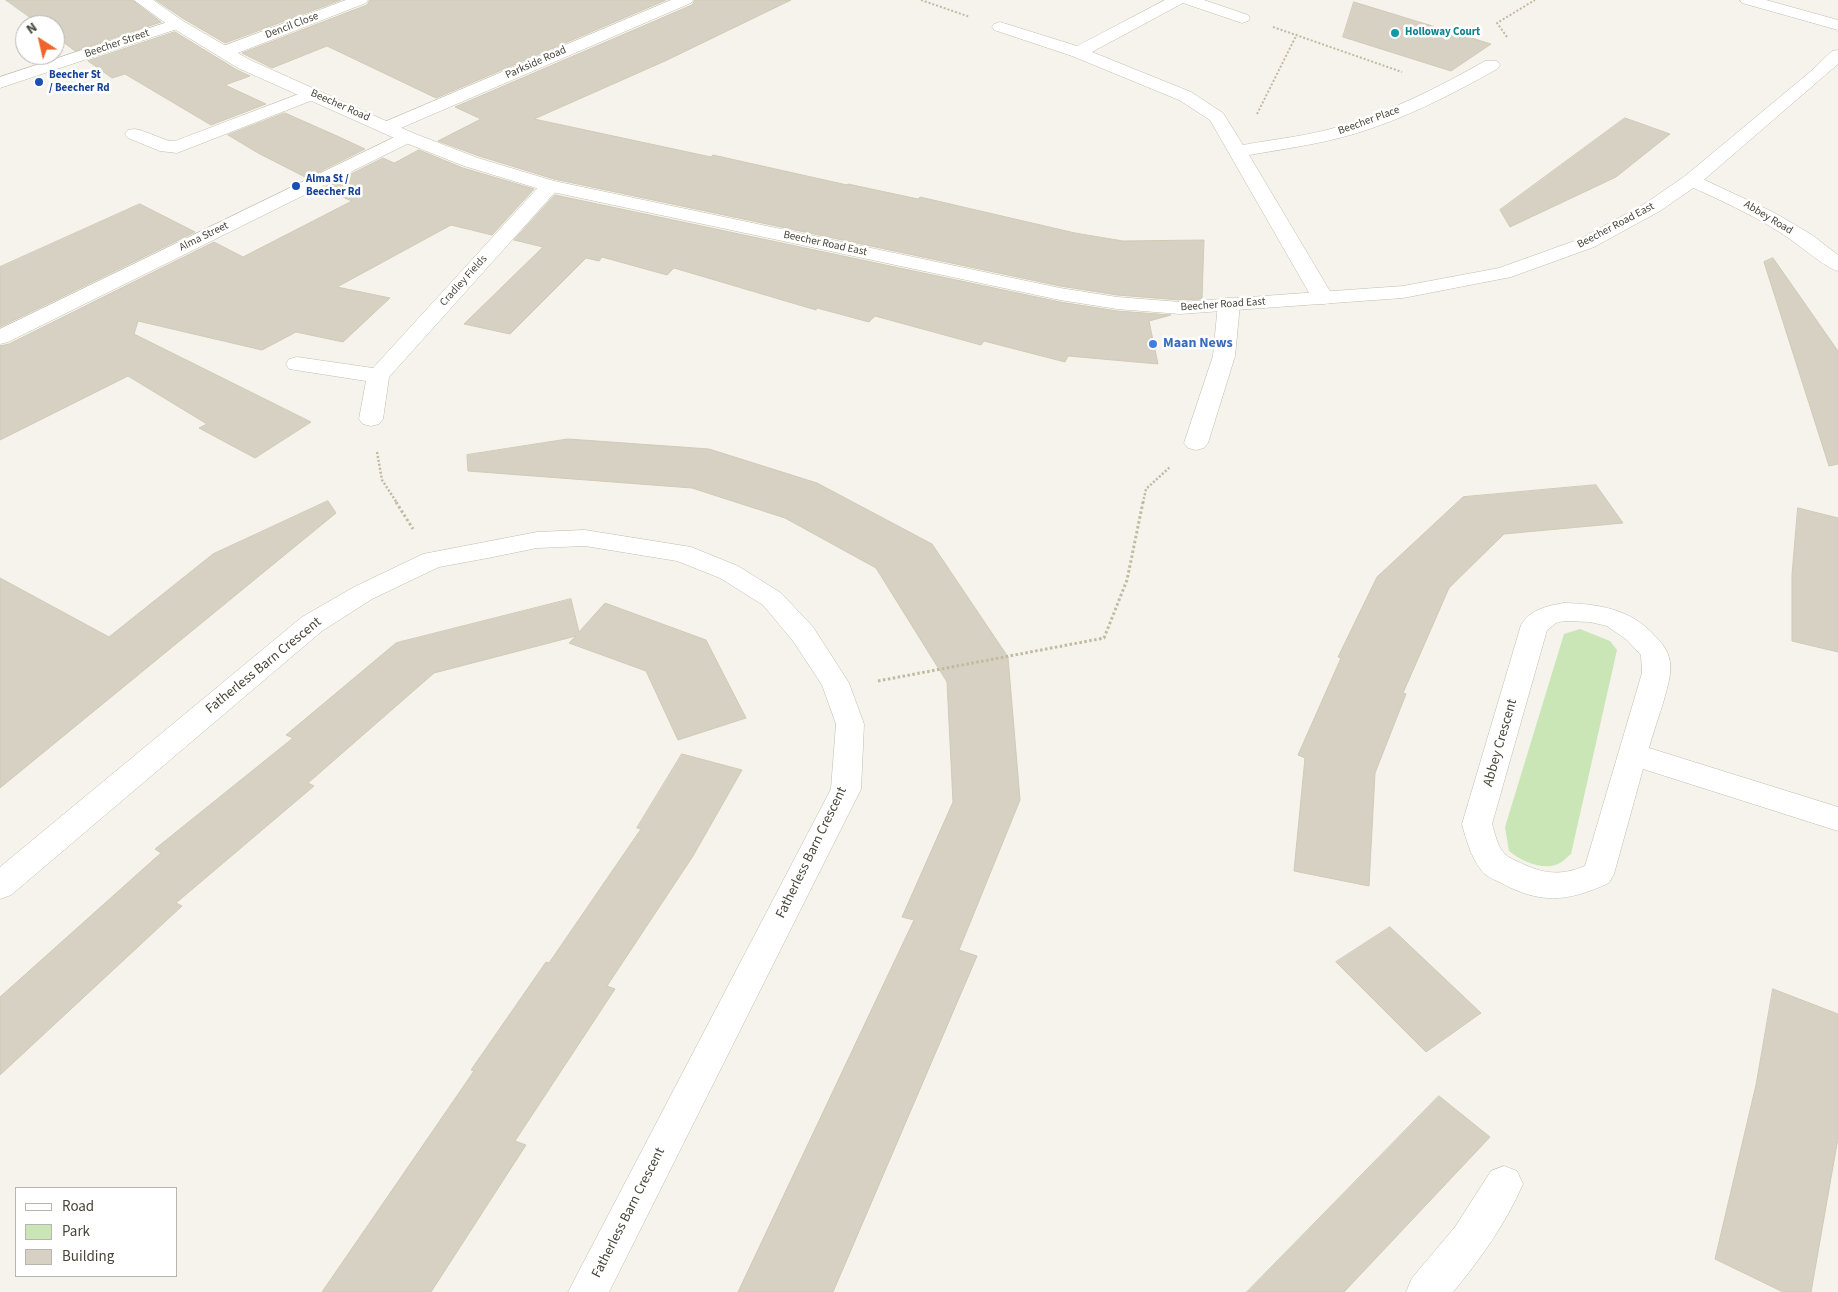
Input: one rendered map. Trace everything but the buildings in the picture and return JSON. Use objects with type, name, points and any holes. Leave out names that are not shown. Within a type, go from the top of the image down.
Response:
[{"type":"street","name":"Beecher Road","points":[[142,0],[177,24],[244,64],[408,137],[471,162],[550,186]]},
{"type":"street","name":"Dencil Close","points":[[224,52],[360,0]]},
{"type":"street","name":"Parkside Road","points":[[388,128],[685,0]]},
{"type":"street","points":[[1078,52],[1177,0]]},
{"type":"street","points":[[1188,0],[1242,18]]},
{"type":"street","points":[[1748,0],[1838,25]]},
{"type":"street","name":"Beecher Street","points":[[0,83],[177,24]]},
{"type":"street","points":[[1000,27],[1078,52],[1185,96],[1217,117],[1323,298]]},
{"type":"street","name":"Beecher Road East","points":[[550,186],[1060,294],[1117,303],[1180,308],[1402,292],[1504,273],[1587,243],[1653,207],[1692,180],[1816,76],[1838,55]]},
{"type":"street","name":"Beecher Place","points":[[1238,151],[1326,136],[1376,120],[1451,88],[1491,65]]},
{"type":"street","points":[[134,134],[168,147],[177,147],[312,94]]},
{"type":"street","name":"Alma Street","points":[[0,337],[408,137]]},
{"type":"street","name":"Abbey Road","points":[[1692,180],[1756,209],[1827,255],[1838,265]]},
{"type":"street","name":"Cradley Fields","points":[[378,376],[550,186]]},
{"type":"street","points":[[1196,443],[1224,356],[1229,304]]},
{"type":"street","points":[[297,364],[378,376],[371,419]]},
{"type":"street","name":"Fatherless Barn Crescent","points":[[0,886],[312,624],[363,593],[432,560],[538,540],[585,538],[682,553],[729,572],[772,599],[803,634],[835,683],[850,724],[846,789],[588,1292]]},
{"type":"street","name":"Abbey Crescent","points":[[1564,612],[1590,613],[1615,619],[1637,633],[1655,653],[1656,673],[1632,754],[1598,874],[1579,883],[1554,888],[1524,881],[1492,862],[1482,842],[1478,824],[1535,625],[1548,615],[1564,612]]},
{"type":"street","points":[[1632,754],[1838,819]]},
{"type":"street","points":[[1426,1292],[1445,1273],[1473,1235],[1504,1184]]},
{"type":"path","points":[[920,0],[1000,27]]},
{"type":"path","points":[[1491,65],[1515,48],[1497,23],[1535,0]]},
{"type":"path","points":[[1242,18],[1297,34],[1451,88]]},
{"type":"path","points":[[1238,151],[1297,34]]},
{"type":"path","points":[[371,419],[382,480],[432,560]]},
{"type":"path","points":[[835,683],[884,680],[1104,638],[1127,580],[1146,489],[1196,443]]},
{"type":"green space","points":[[1580,629],[1610,641],[1617,650],[1571,854],[1558,864],[1539,866],[1509,851],[1505,827],[1564,634]]},
{"type":"place","name":"Holloway Court","points":[[1395,33]]},
{"type":"place","name":"Beecher St / Beecher Rd","points":[[39,82]]},
{"type":"place","name":"Alma St / Beecher Rd","points":[[296,186]]},
{"type":"place","name":"Maan News","points":[[1153,344]]}]
